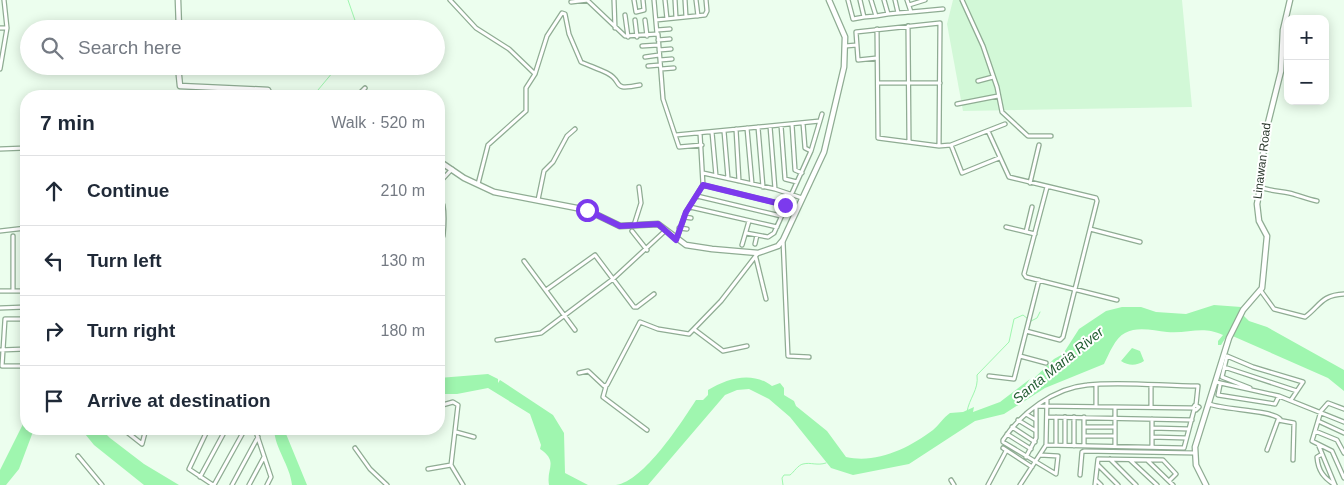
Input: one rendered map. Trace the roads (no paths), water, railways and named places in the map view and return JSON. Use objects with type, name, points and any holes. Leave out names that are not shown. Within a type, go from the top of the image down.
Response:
[{"type":"street","points":[[0,69],[2,48],[7,28],[4,0]]},
{"type":"street","points":[[178,0],[179,20]]},
{"type":"street","points":[[450,0],[476,28],[509,49],[535,74]]},
{"type":"street","points":[[572,2],[587,0],[628,37],[647,36],[670,29]]},
{"type":"street","points":[[614,0],[616,28]]},
{"type":"street","points":[[634,0],[636,12],[644,10],[643,0]]},
{"type":"street","points":[[654,0],[664,99],[679,147],[702,145]]},
{"type":"street","points":[[665,0],[667,19]]},
{"type":"street","points":[[675,0],[676,18]]},
{"type":"street","points":[[686,0],[686,17]]},
{"type":"street","points":[[696,0],[698,16]]},
{"type":"street","points":[[656,20],[698,16],[707,13],[706,0]]},
{"type":"street","points":[[648,430],[603,397],[606,386],[624,356],[640,322],[658,329],[688,335],[695,330],[757,255],[778,246],[783,240],[824,152],[844,67],[845,37],[829,0]]},
{"type":"street","points":[[848,0],[853,19],[943,9]]},
{"type":"street","points":[[860,0],[864,17]]},
{"type":"street","points":[[872,0],[876,16]]},
{"type":"street","points":[[884,0],[888,14]]},
{"type":"street","points":[[895,0],[898,13]]},
{"type":"street","points":[[911,12],[908,2],[925,0]]},
{"type":"street","points":[[962,0],[973,20],[1005,116],[1028,136],[1051,136]]},
{"type":"street","name":"Linawan Road","points":[[1261,291],[1267,240],[1257,213],[1265,128],[1281,71],[1283,30],[1290,0]]},
{"type":"street","points":[[478,184],[488,144],[526,111],[526,88],[535,74],[547,36],[562,13],[565,14],[569,34],[581,62],[608,73],[618,87],[624,88],[640,85]]},
{"type":"street","points":[[626,15],[628,37]]},
{"type":"street","points":[[636,20],[638,37]]},
{"type":"street","points":[[645,20],[647,36]]},
{"type":"street","points":[[877,58],[858,60],[856,32],[940,23],[939,146]]},
{"type":"street","points":[[908,26],[909,142]]},
{"type":"street","points":[[0,28],[7,28]]},
{"type":"street","points":[[877,29],[878,138],[939,146],[951,145],[1005,124]]},
{"type":"street","points":[[658,40],[670,39]]},
{"type":"street","points":[[642,46],[658,45]]},
{"type":"street","points":[[845,46],[857,45]]},
{"type":"street","points":[[646,57],[671,48]]},
{"type":"street","points":[[660,60],[672,58]]},
{"type":"street","points":[[648,66],[674,68]]},
{"type":"street","points":[[179,75],[180,86],[268,90]]},
{"type":"street","points":[[978,81],[993,78]]},
{"type":"street","points":[[878,83],[940,83]]},
{"type":"street","points":[[957,104],[998,96]]},
{"type":"street","points":[[746,233],[770,237],[777,227],[785,205],[792,194],[811,151],[822,114]]},
{"type":"street","points":[[676,135],[820,121]]},
{"type":"street","points":[[802,123],[805,148],[811,151]]},
{"type":"street","points":[[792,124],[795,170],[802,172]]},
{"type":"street","points":[[781,125],[785,179],[797,182]]},
{"type":"street","points":[[770,126],[775,189]]},
{"type":"street","points":[[758,127],[763,186]]},
{"type":"street","points":[[747,128],[752,184]]},
{"type":"street","points":[[538,200],[544,171],[553,162],[567,136],[575,129]]},
{"type":"street","points":[[736,130],[739,181]]},
{"type":"street","points":[[724,131],[728,178]]},
{"type":"street","points":[[988,131],[1009,177],[1096,198],[1097,201],[1063,337],[1060,340],[1026,331]]},
{"type":"street","points":[[712,132],[716,176]]},
{"type":"street","points":[[676,240],[684,217],[703,185],[704,173],[700,133]]},
{"type":"street","points":[[951,145],[962,173],[1000,158]]},
{"type":"street","points":[[1030,183],[1039,145]]},
{"type":"street","points":[[0,149],[20,148]]},
{"type":"street","points":[[445,164],[464,178],[494,192],[587,210],[620,226],[658,224],[676,240],[686,245],[757,255]]},
{"type":"street","points":[[445,176],[452,168]]},
{"type":"street","points":[[704,173],[775,189],[802,198]]},
{"type":"street","points":[[703,185],[785,205]]},
{"type":"street","points":[[634,225],[641,203],[639,187]]},
{"type":"street","points":[[1047,187],[1024,274],[1026,277],[1117,300]]},
{"type":"street","points":[[1260,187],[1272,192],[1291,194],[1297,198],[1317,201]]},
{"type":"street","points":[[697,196],[781,216]]},
{"type":"street","points":[[690,206],[777,227]]},
{"type":"street","points":[[1026,232],[1032,207]]},
{"type":"street","points":[[684,217],[691,218]]},
{"type":"street","points":[[742,245],[750,221]]},
{"type":"street","points":[[1006,227],[1035,234]]},
{"type":"street","points":[[680,228],[686,229]]},
{"type":"street","points":[[0,231],[20,229]]},
{"type":"street","points":[[1090,229],[1140,242]]},
{"type":"street","points":[[497,340],[541,332],[613,279],[647,250],[666,230]]},
{"type":"street","points":[[632,231],[647,250]]},
{"type":"street","points":[[755,244],[757,235]]},
{"type":"street","points":[[13,236],[13,291]]},
{"type":"street","points":[[783,240],[788,356],[809,357]]},
{"type":"street","points":[[546,290],[593,255],[596,256],[635,308],[654,294]]},
{"type":"street","points":[[757,255],[766,300]]},
{"type":"street","points":[[524,261],[575,330]]},
{"type":"street","points":[[989,376],[1012,380],[1039,280]]},
{"type":"street","points":[[0,291],[20,291]]},
{"type":"street","points":[[1206,485],[1196,465],[1195,453],[1208,407],[1218,383],[1229,338],[1243,310],[1261,291],[1274,309],[1305,317],[1311,309],[1327,298],[1344,294]]},
{"type":"street","points":[[0,308],[20,308]]},
{"type":"street","points":[[20,319],[5,319],[2,350],[2,366],[20,366]]},
{"type":"street","points":[[695,330],[723,351],[747,346]]},
{"type":"street","points":[[2,350],[20,349]]},
{"type":"street","points":[[1020,356],[1046,363]]},
{"type":"street","points":[[1250,388],[1222,376],[1227,356],[1253,367],[1303,382],[1291,400]]},
{"type":"street","points":[[1224,367],[1297,391]]},
{"type":"street","points":[[579,373],[588,371],[606,386]]},
{"type":"street","points":[[1218,383],[1250,388],[1291,400],[1344,422]]},
{"type":"street","points":[[1218,383],[1218,395],[1275,404],[1278,396]]},
{"type":"street","points":[[1033,465],[1026,457],[1003,442],[1012,426],[1018,420],[1047,399],[1086,384],[1198,386],[1196,408],[1184,448],[1046,445]]},
{"type":"street","points":[[1096,385],[1096,406]]},
{"type":"street","points":[[1151,386],[1151,407]]},
{"type":"street","points":[[1020,485],[1046,445],[1047,399]]},
{"type":"street","points":[[445,404],[453,402],[458,405],[452,465],[462,485]]},
{"type":"street","points":[[1344,409],[1328,403],[1321,411],[1312,441],[1332,451],[1344,478]]},
{"type":"street","points":[[1037,406],[1208,407],[1273,414],[1280,419],[1294,423],[1293,460]]},
{"type":"street","points":[[1026,457],[1035,442],[1037,406]]},
{"type":"street","points":[[1115,406],[1115,446]]},
{"type":"street","points":[[1026,414],[1036,420]]},
{"type":"street","points":[[1047,417],[1192,420]]},
{"type":"street","points":[[1056,417],[1056,445]]},
{"type":"street","points":[[1065,445],[1066,417]]},
{"type":"street","points":[[1074,417],[1074,446]]},
{"type":"street","points":[[1084,417],[1084,446]]},
{"type":"street","points":[[1152,419],[1152,447]]},
{"type":"street","points":[[1267,450],[1270,438],[1280,419]]},
{"type":"street","points":[[1018,420],[1036,431]]},
{"type":"street","points":[[1318,421],[1344,433]]},
{"type":"street","points":[[1012,426],[1035,442]]},
{"type":"street","points":[[1084,427],[1115,427]]},
{"type":"street","points":[[1152,428],[1189,429]]},
{"type":"street","points":[[456,432],[474,437]]},
{"type":"street","points":[[1315,432],[1337,440],[1344,453]]},
{"type":"street","points":[[1007,434],[1030,449]]},
{"type":"street","points":[[131,435],[142,444],[144,435]]},
{"type":"street","points":[[205,435],[189,469],[214,485],[242,435]]},
{"type":"street","points":[[200,477],[223,435]]},
{"type":"street","points":[[1084,436],[1115,436]]},
{"type":"street","points":[[258,437],[271,477],[267,485]]},
{"type":"street","points":[[232,485],[258,437]]},
{"type":"street","points":[[1152,437],[1186,438]]},
{"type":"street","points":[[1318,444],[1335,485]]},
{"type":"street","points":[[355,448],[370,468],[387,485]]},
{"type":"street","points":[[988,485],[1004,449],[1033,465],[1056,474],[1058,456],[1040,455]]},
{"type":"street","points":[[1080,476],[1082,452],[1084,451],[1195,453]]},
{"type":"street","points":[[1322,454],[1317,457],[1318,464],[1324,478],[1335,485]]},
{"type":"street","points":[[78,456],[102,485]]},
{"type":"street","points":[[249,485],[265,457]]},
{"type":"street","points":[[1095,485],[1098,459],[1163,460],[1176,474],[1169,481]]},
{"type":"street","points":[[1109,459],[1136,485]]},
{"type":"street","points":[[1130,459],[1157,485]]},
{"type":"street","points":[[1146,459],[1173,485]]},
{"type":"street","points":[[428,469],[452,465]]},
{"type":"street","points":[[1097,465],[1118,485]]},
{"type":"street","points":[[951,480],[954,485]]},
{"type":"street","points":[[1096,480],[1101,485]]},
{"type":"water","name":"Santa Maria River","points":[[1214,305],[1241,307],[1239,311],[1249,321],[1267,327],[1344,370],[1344,391],[1328,378],[1228,334],[1221,345],[1218,345],[1218,341],[1223,335],[1215,332],[1135,330],[1121,335],[1104,364],[1045,388],[1004,414],[975,421],[909,464],[853,475],[831,468],[790,417],[769,399],[749,389],[737,390],[725,395],[648,485],[616,485],[627,481],[650,462],[661,450],[696,400],[703,400],[708,395],[708,390],[724,382],[748,378],[764,381],[772,386],[780,383],[784,388],[784,395],[794,401],[796,406],[827,431],[846,457],[869,458],[892,453],[914,443],[933,430],[950,413],[963,412],[974,407],[973,412],[1000,402],[1030,379],[1026,386],[1054,359],[1063,354],[1079,329],[1106,311],[1122,307],[1141,307],[1156,312],[1186,314]]},
{"type":"water","points":[[1132,348],[1140,351],[1144,361],[1132,365],[1121,361]]},
{"type":"water","points":[[488,374],[498,379],[498,383],[500,380],[553,415],[564,433],[565,473],[588,485],[549,485],[549,458],[540,449],[541,445],[530,414],[488,388],[457,394],[445,394],[445,378]]},
{"type":"water","points":[[20,430],[20,435],[32,435],[19,469],[6,485],[0,485],[0,470]]},
{"type":"water","points":[[86,435],[107,435],[144,464],[179,485],[144,485],[94,445]]},
{"type":"water","points":[[286,435],[307,485],[292,485],[275,436]]},
{"type":"waterway","points":[[348,0],[355,20]]},
{"type":"waterway","points":[[318,90],[330,75]]},
{"type":"waterway","points":[[1031,321],[1037,318],[1040,312]]},
{"type":"waterway","points":[[967,412],[977,385],[977,375],[1009,342],[1014,319],[1023,315],[1028,319]]},
{"type":"waterway","points":[[783,485],[782,478],[784,475],[790,475],[801,465],[826,463]]}]
